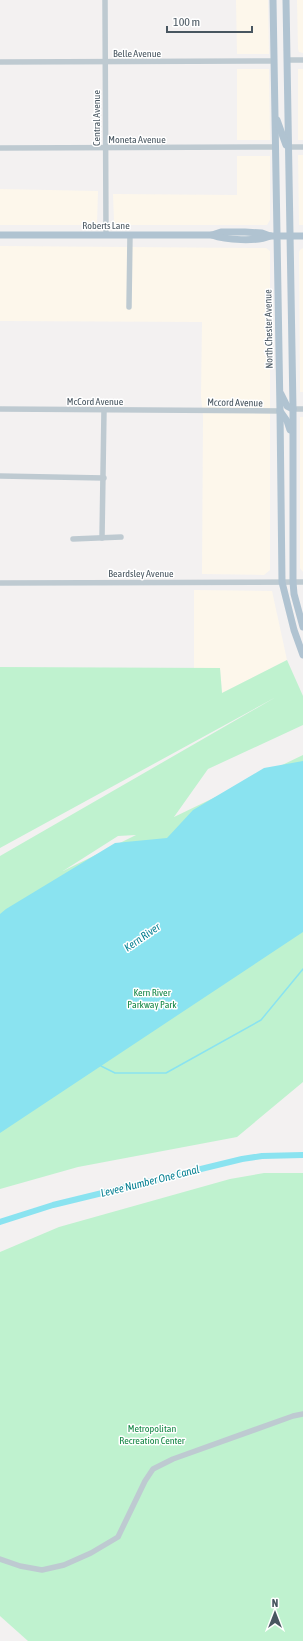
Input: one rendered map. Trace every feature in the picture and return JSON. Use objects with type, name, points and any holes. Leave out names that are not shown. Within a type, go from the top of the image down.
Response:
[{"type":"main road","name":"North Chester Avenue","points":[[273,0],[275,147],[273,236],[280,390],[282,582],[294,630],[303,655]]},
{"type":"main road","points":[[286,0],[293,408],[293,582],[294,594],[303,628]]},
{"type":"main road","points":[[274,114],[285,144],[288,147]]},
{"type":"main road","name":"Roberts Lane","points":[[0,235],[212,235],[221,232],[262,232],[273,236],[303,236]]},
{"type":"main road","points":[[280,390],[287,406],[293,408]]},
{"type":"main road","points":[[280,411],[287,421],[293,438]]},
{"type":"street","name":"Central Avenue","points":[[105,0],[106,235]]},
{"type":"street","points":[[286,60],[303,60]]},
{"type":"street","name":"Belle Avenue","points":[[0,62],[274,61]]},
{"type":"street","name":"Moneta Avenue","points":[[0,148],[275,147]]},
{"type":"street","points":[[288,147],[303,147]]},
{"type":"street","points":[[128,307],[130,235]]},
{"type":"street","points":[[293,408],[303,408]]},
{"type":"street","name":"McCord Avenue","points":[[0,409],[189,410]]},
{"type":"street","points":[[102,538],[104,410]]},
{"type":"street","name":"Mccord Avenue","points":[[189,410],[280,411]]},
{"type":"street","points":[[0,476],[104,478]]},
{"type":"street","points":[[73,539],[121,537]]},
{"type":"street","name":"Beardsley Avenue","points":[[0,583],[303,582]]},
{"type":"street","points":[[0,1559],[20,1566],[42,1570],[64,1565],[91,1553],[118,1537],[153,1469],[192,1452],[292,1416],[303,1414]]},
{"type":"shaded area","points":[[236,0],[268,0],[269,54],[237,54]]},
{"type":"shaded area","points":[[297,0],[303,0],[303,53],[299,52],[298,49]]},
{"type":"shaded area","points":[[237,69],[269,69],[270,140],[237,140]]},
{"type":"shaded area","points":[[298,69],[303,69],[303,140],[298,140]]},
{"type":"shaded area","points":[[298,155],[303,155],[303,225],[299,225]]},
{"type":"shaded area","points":[[237,156],[270,156],[270,220],[267,225],[118,225],[114,222],[113,194],[237,195]]},
{"type":"shaded area","points":[[0,189],[98,191],[97,223],[95,225],[0,225]]},
{"type":"shaded area","points":[[0,246],[266,248],[270,251],[270,570],[264,575],[202,574],[202,322],[0,321]]},
{"type":"shaded area","points":[[303,248],[303,392],[300,392],[299,252]]},
{"type":"shaded area","points":[[300,417],[303,417],[303,572],[300,568]]},
{"type":"shaded area","points":[[194,590],[272,591],[287,660],[222,693],[220,668],[194,668]]},
{"type":"green space","name":"Kern River Parkway Park","points":[[287,660],[303,696],[303,725],[208,769],[174,817],[303,755],[303,1082],[237,1137],[78,1167],[0,1189],[0,856],[276,697],[0,848],[0,667],[220,668],[222,693]],"holes":[[[136,835],[63,871],[118,836]]]},
{"type":"green space","name":"Metropolitan Recreation Center","points":[[264,1173],[303,1173],[303,1641],[28,1641],[0,1616],[0,1252],[59,1227],[230,1179]]},
{"type":"water","name":"Kern River Parkway Park","points":[[303,761],[303,932],[0,1133],[0,914],[115,843],[167,838],[193,810],[264,768]]},
{"type":"waterway","points":[[101,1066],[115,1073],[166,1073],[261,1020],[303,969]]},
{"type":"waterway","name":"Levee Number One Canal","points":[[0,1222],[53,1205],[242,1159],[262,1156],[303,1155]]},
{"type":"water label","name":"Kern River","points":[[142,937]]}]
